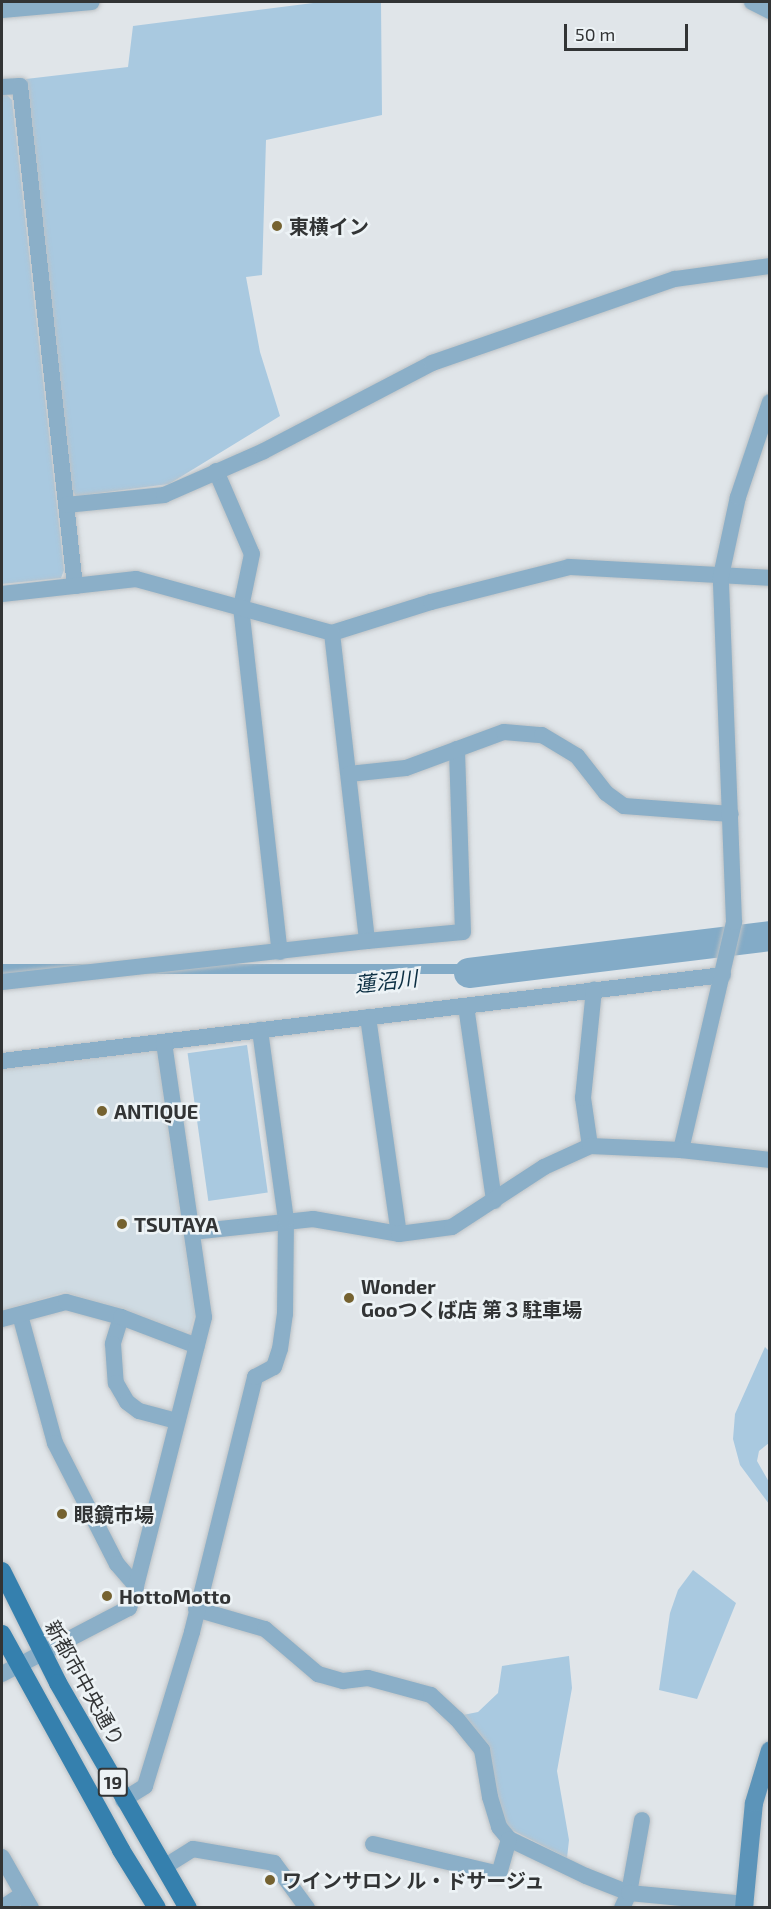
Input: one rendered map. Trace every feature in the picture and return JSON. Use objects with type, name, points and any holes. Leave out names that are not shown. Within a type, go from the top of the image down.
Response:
[{"type":"main road","name":"新都市中央通り","points":[[2,1571],[42,1653],[123,1800],[188,1908]]},
{"type":"main road","name":"19","points":[[2,1634],[9,1670],[157,1908]]},
{"type":"street","points":[[2,10],[21,5],[92,2]]},
{"type":"street","points":[[752,2],[770,11]]},
{"type":"street","points":[[2,87],[20,86],[75,586]]},
{"type":"street","points":[[66,505],[164,495],[264,451],[442,359],[675,279],[770,266]]},
{"type":"street","points":[[681,1150],[734,922],[721,576],[738,497],[770,402]]},
{"type":"street","points":[[216,471],[252,554],[241,607],[280,952]]},
{"type":"street","points":[[2,594],[136,579],[332,633],[430,602],[569,567],[711,572],[721,576],[770,578]]},
{"type":"street","points":[[332,633],[367,941]]},
{"type":"street","points":[[349,774],[406,768],[504,732],[542,735],[577,756],[606,793],[624,807],[731,814]]},
{"type":"street","points":[[2,982],[463,932],[457,749]]},
{"type":"street","points":[[2,1061],[594,990],[724,967]]},
{"type":"street","points":[[590,1146],[583,1098],[594,990]]},
{"type":"street","points":[[466,1006],[494,1201]]},
{"type":"street","points":[[368,1017],[399,1234]]},
{"type":"street","points":[[123,1800],[145,1786],[196,1609],[255,1377],[274,1367],[280,1349],[285,1314],[286,1220],[260,1030]]},
{"type":"street","points":[[9,1670],[129,1608],[197,1346],[204,1317],[164,1042]]},
{"type":"street","points":[[192,1232],[286,1220],[313,1220],[399,1234],[452,1227],[544,1167],[590,1146],[681,1150],[770,1160]]},
{"type":"street","points":[[2,1319],[66,1302],[121,1317],[197,1346]]},
{"type":"street","points":[[20,1315],[55,1443],[117,1564],[136,1586]]},
{"type":"street","points":[[121,1317],[113,1344],[117,1383],[127,1402],[139,1411],[176,1421]]},
{"type":"street","points":[[196,1609],[265,1629],[318,1674],[343,1681],[368,1678],[431,1695],[457,1719],[482,1750],[490,1797],[500,1827],[508,1839],[626,1900],[745,1906],[754,1803],[770,1750]]},
{"type":"street","points":[[626,1900],[642,1820]]},
{"type":"street","points":[[373,1844],[499,1874],[508,1839]]},
{"type":"street","points":[[164,1867],[193,1848],[274,1863],[307,1908]]},
{"type":"street","points":[[2,1857],[27,1901],[2,1908]]},
{"type":"shaded area","points":[[321,2],[381,2],[382,115],[266,140],[262,275],[246,277],[260,352],[280,416],[169,484],[76,496],[72,490],[26,79],[128,67],[133,26]]},
{"type":"shaded area","points":[[6,94],[12,100],[64,570],[61,578],[2,584],[2,95]]},
{"type":"shaded area","points":[[247,1045],[268,1193],[208,1201],[188,1053]]},
{"type":"shaded area","points":[[157,1050],[195,1314],[190,1331],[185,1333],[65,1292],[2,1311],[2,1065]]},
{"type":"shaded area","points":[[765,1347],[770,1352],[769,1443],[759,1451],[757,1461],[769,1482],[769,1504],[740,1465],[733,1439],[735,1414]]},
{"type":"shaded area","points":[[693,1570],[736,1603],[697,1699],[659,1690],[670,1613],[678,1590]]},
{"type":"shaded area","points":[[569,1656],[572,1688],[557,1771],[569,1840],[567,1858],[510,1829],[501,1817],[458,1716],[478,1712],[498,1693],[502,1666]]},
{"type":"water","points":[[2,964],[510,964],[510,974],[2,974]]},
{"type":"waterway","name":"蓮沼川","points":[[469,973],[770,936]]},
{"type":"place","name":"東横イン","points":[[277,226]]},
{"type":"place","name":"ANTIQUE","points":[[102,1111]]},
{"type":"place","name":"TSUTAYA","points":[[122,1224]]},
{"type":"place","name":"Wonder Gooつくば店 第３駐車場","points":[[349,1298]]},
{"type":"place","name":"眼鏡市場","points":[[62,1514]]},
{"type":"place","name":"HottoMotto","points":[[107,1596]]},
{"type":"place","name":"ワインサロン ル・ドサージュ","points":[[270,1880]]}]
